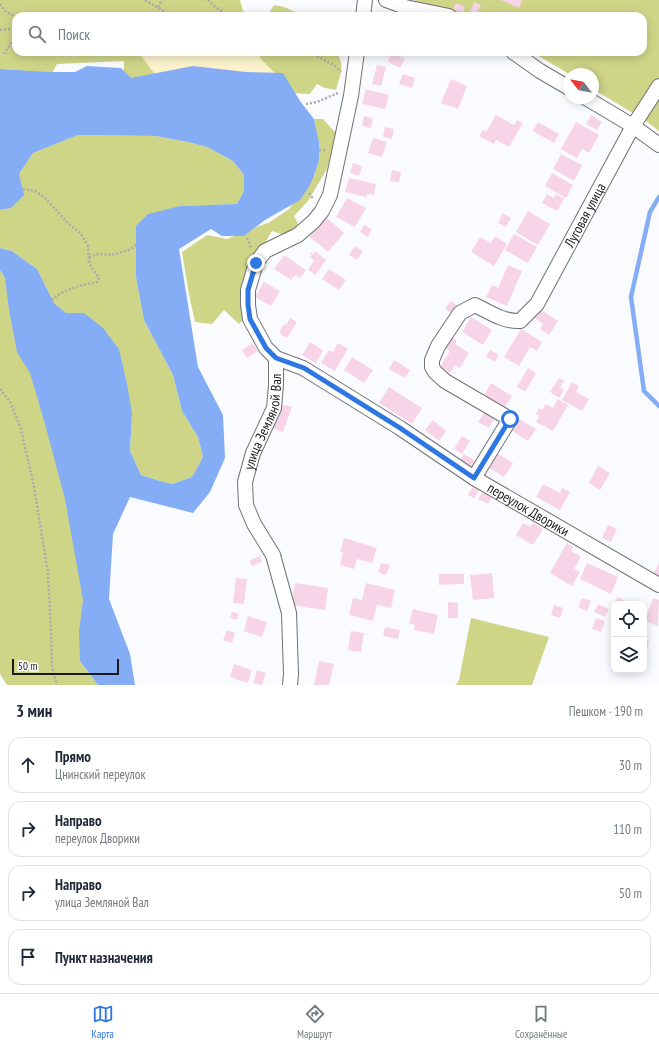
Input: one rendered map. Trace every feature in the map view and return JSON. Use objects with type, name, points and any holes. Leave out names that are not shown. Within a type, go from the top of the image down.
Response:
[{"type":"street","points":[[364,12],[365,0]]},
{"type":"street","points":[[386,0],[405,7],[429,12]]},
{"type":"street","name":"улица Земляной Вал","points":[[290,685],[289,613],[273,555],[254,524],[246,505],[245,482],[253,453],[274,408],[276,385],[276,358],[266,348],[250,319],[248,290],[256,263],[265,251],[298,235],[314,221],[323,209],[330,195],[351,96],[356,56]]},
{"type":"street","points":[[519,56],[563,84]]},
{"type":"street","name":"Луговая улица","points":[[474,478],[510,419],[445,381],[435,372],[432,367],[432,360],[438,346],[460,313],[475,305],[511,322],[520,321],[537,304],[633,126],[659,86]]},
{"type":"street","points":[[596,104],[633,126],[659,145]]},
{"type":"street","name":"переулок Дворики","points":[[276,358],[304,368],[400,428],[474,478],[659,585]]},
{"type":"path","points":[[145,0],[166,12]]},
{"type":"path","points":[[158,7],[162,0]]},
{"type":"path","points":[[208,0],[223,12]]},
{"type":"path","points":[[0,4],[5,11],[12,15]]},
{"type":"path","points":[[0,30],[12,28]]},
{"type":"path","points":[[4,54],[12,42]]},
{"type":"path","points":[[317,56],[334,66],[344,75],[351,96]]},
{"type":"path","points":[[306,104],[317,102],[343,91],[351,96]]},
{"type":"path","points":[[319,150],[327,150]]},
{"type":"path","points":[[23,189],[35,191],[44,197],[68,223],[81,234],[88,246],[91,267],[100,278],[97,282],[89,283],[57,295],[52,300]]},
{"type":"path","points":[[247,238],[251,249]]},
{"type":"path","points":[[89,256],[98,254],[112,255],[129,250],[136,245]]},
{"type":"path","points":[[0,389],[10,402],[21,429],[34,487],[48,573],[52,667],[57,685]]},
{"type":"green space","points":[[0,0],[240,0],[243,11],[245,12],[12,12],[12,56],[147,56],[161,84],[123,83],[124,61],[57,64],[49,79],[13,70],[0,69]]},
{"type":"green space","points":[[413,0],[659,0],[659,131],[646,121],[599,93],[599,68],[563,68],[563,70],[539,56],[647,56],[647,12],[457,12]]},
{"type":"green space","points":[[274,5],[296,12],[270,12]]},
{"type":"green space","points":[[260,56],[338,56],[341,62],[341,70],[336,90],[325,88],[317,84],[310,94],[290,93],[257,63]]},
{"type":"green space","points":[[314,119],[323,119],[336,133],[327,169],[308,201],[294,216],[298,224],[295,233],[284,235],[272,231],[258,255],[240,293],[244,319],[239,324],[224,310],[212,324],[195,322],[182,252],[207,235],[227,239],[270,222],[289,209],[316,173],[319,160],[319,142]]},
{"type":"green space","points":[[78,135],[155,136],[188,142],[207,147],[233,161],[244,175],[244,191],[237,204],[180,206],[136,226],[136,277],[144,320],[173,375],[182,411],[198,437],[203,457],[192,477],[172,484],[141,475],[130,451],[132,413],[66,313],[54,303],[37,269],[12,251],[0,248],[0,210],[11,208],[19,174],[33,153]]},
{"type":"green space","points":[[0,270],[5,278],[95,518],[80,661],[98,685],[7,685],[0,674]]},
{"type":"green space","points":[[471,618],[549,637],[532,685],[456,685],[459,680]]},
{"type":"sand","points":[[141,56],[258,56],[275,73],[154,73]]},
{"type":"water","points":[[87,66],[121,68],[131,78],[193,66],[246,72],[283,73],[300,101],[314,119],[319,142],[319,160],[315,173],[310,185],[300,200],[265,220],[244,236],[222,236],[211,229],[179,249],[198,367],[223,415],[225,458],[210,492],[193,513],[130,497],[113,534],[109,599],[130,654],[135,685],[98,685],[80,661],[79,632],[83,600],[65,499],[30,373],[17,352],[5,278],[0,270],[0,248],[12,251],[37,269],[54,303],[66,313],[84,313],[103,328],[119,349],[132,413],[130,451],[141,475],[172,484],[192,477],[203,457],[198,437],[182,411],[173,375],[144,320],[136,277],[136,226],[148,214],[180,206],[237,204],[244,191],[244,175],[233,161],[207,147],[188,142],[155,136],[78,135],[33,153],[19,174],[24,195],[11,208],[0,210],[0,69],[75,72]]},
{"type":"building","points":[[501,0],[522,0],[519,8]]},
{"type":"building","points":[[475,2],[481,6],[477,12],[470,11]]},
{"type":"building","points":[[456,3],[465,7],[463,12],[453,9]]},
{"type":"building","points":[[391,56],[398,56],[405,59],[400,68],[388,62]]},
{"type":"building","points":[[377,65],[386,67],[381,86],[372,84]]},
{"type":"building","points":[[403,74],[415,78],[412,88],[399,84]]},
{"type":"building","points":[[451,79],[467,86],[458,109],[441,103]]},
{"type":"building","points":[[366,89],[389,95],[385,109],[362,104]]},
{"type":"building","points":[[496,115],[514,125],[517,120],[523,123],[509,147],[496,140],[494,144],[479,136],[483,130],[486,132]]},
{"type":"building","points":[[591,115],[602,122],[597,130],[586,124]]},
{"type":"building","points":[[364,116],[373,118],[371,128],[362,126]]},
{"type":"building","points":[[538,122],[559,134],[554,143],[533,131]]},
{"type":"building","points":[[576,122],[599,135],[589,153],[582,149],[577,158],[561,149]]},
{"type":"building","points":[[385,127],[394,129],[392,139],[383,137]]},
{"type":"building","points":[[373,138],[387,142],[382,157],[368,153]]},
{"type":"building","points":[[561,154],[582,165],[574,181],[553,169]]},
{"type":"building","points":[[353,163],[362,166],[359,176],[350,173]]},
{"type":"building","points":[[392,170],[401,172],[399,182],[390,181]]},
{"type":"building","points":[[552,173],[573,185],[566,198],[545,186]]},
{"type":"building","points":[[349,178],[376,184],[374,195],[367,194],[366,197],[345,192]]},
{"type":"building","points":[[547,194],[554,198],[556,194],[564,199],[557,211],[542,203]]},
{"type":"building","points":[[347,198],[366,208],[355,227],[336,217]]},
{"type":"building","points":[[528,211],[550,224],[538,245],[516,232]]},
{"type":"building","points":[[503,213],[511,218],[506,227],[498,223]]},
{"type":"building","points":[[326,217],[344,233],[328,252],[309,236]]},
{"type":"building","points":[[364,225],[372,229],[368,237],[360,232]]},
{"type":"building","points":[[514,234],[537,247],[528,263],[505,250]]},
{"type":"building","points":[[495,236],[507,244],[494,266],[471,252],[480,237],[491,243]]},
{"type":"building","points":[[355,246],[363,251],[357,260],[349,255]]},
{"type":"building","points":[[315,251],[326,260],[315,275],[308,269],[314,261],[310,257],[312,255],[310,254],[311,252],[313,254]]},
{"type":"building","points":[[284,255],[306,270],[300,278],[295,275],[291,280],[274,269]]},
{"type":"building","points":[[508,265],[522,271],[507,306],[486,297],[492,285],[498,288]]},
{"type":"building","points":[[329,269],[346,280],[339,290],[322,279]]},
{"type":"building","points":[[264,282],[280,291],[271,306],[255,297]]},
{"type":"building","points":[[451,301],[458,306],[453,314],[445,309]]},
{"type":"building","points":[[538,308],[558,321],[549,335],[540,329],[543,324],[532,316]]},
{"type":"building","points":[[471,317],[492,330],[483,345],[462,332]]},
{"type":"building","points":[[290,318],[297,322],[287,338],[279,333],[284,324],[286,325]]},
{"type":"building","points":[[521,329],[542,342],[537,351],[530,347],[519,366],[504,357]]},
{"type":"building","points":[[450,336],[457,341],[455,344],[469,353],[460,368],[455,365],[450,373],[440,367],[450,351],[444,347]]},
{"type":"building","points":[[310,342],[323,350],[316,363],[302,355]]},
{"type":"building","points":[[253,343],[258,351],[247,358],[242,350]]},
{"type":"building","points":[[338,343],[348,349],[335,371],[321,363],[329,350],[333,352]]},
{"type":"building","points":[[490,350],[499,355],[495,362],[486,356]]},
{"type":"building","points":[[352,357],[373,370],[364,383],[344,370]]},
{"type":"building","points":[[394,360],[410,370],[405,378],[389,369]]},
{"type":"building","points":[[528,368],[536,373],[525,392],[517,387]]},
{"type":"building","points":[[559,378],[564,381],[560,388],[564,390],[559,398],[550,392]]},
{"type":"building","points":[[572,382],[579,386],[576,392],[589,399],[582,411],[562,400]]},
{"type":"building","points":[[491,383],[512,396],[503,410],[483,397]]},
{"type":"building","points":[[389,387],[422,408],[412,424],[379,403]]},
{"type":"building","points":[[558,399],[568,405],[553,431],[536,422],[539,416],[536,414],[539,408],[542,410],[546,404],[553,408]]},
{"type":"building","points":[[280,404],[292,407],[283,432],[272,428]]},
{"type":"building","points":[[484,413],[494,419],[489,428],[478,422]]},
{"type":"building","points":[[519,419],[536,429],[528,441],[512,431]]},
{"type":"building","points":[[433,420],[446,431],[439,441],[425,430]]},
{"type":"building","points":[[462,436],[470,441],[462,454],[454,449]]},
{"type":"building","points":[[497,453],[513,463],[504,477],[488,467]]},
{"type":"building","points":[[464,454],[475,461],[470,469],[459,462]]},
{"type":"building","points":[[598,466],[610,473],[600,490],[589,483]]},
{"type":"building","points":[[543,484],[560,493],[562,488],[570,492],[560,510],[536,497]]},
{"type":"building","points":[[473,486],[479,490],[474,498],[468,495]]},
{"type":"building","points":[[483,492],[492,497],[488,504],[478,499]]},
{"type":"building","points":[[523,523],[530,527],[533,523],[543,529],[533,545],[516,535]]},
{"type":"building","points":[[608,525],[617,529],[611,542],[602,538]]},
{"type":"building","points":[[344,538],[377,548],[372,563],[357,559],[354,569],[340,565],[343,553],[340,552]]},
{"type":"building","points":[[567,543],[573,547],[571,551],[581,556],[574,569],[580,572],[572,586],[550,573]]},
{"type":"building","points":[[260,556],[262,562],[252,566],[249,561]]},
{"type":"building","points":[[381,563],[390,565],[386,575],[378,572]]},
{"type":"building","points":[[587,563],[618,577],[611,594],[580,579]]},
{"type":"building","points":[[659,563],[659,578],[653,574]]},
{"type":"building","points":[[492,573],[494,598],[473,600],[470,575]]},
{"type":"building","points":[[439,574],[464,574],[464,584],[439,585]]},
{"type":"building","points":[[236,578],[247,579],[244,604],[233,603]]},
{"type":"building","points":[[295,583],[328,588],[325,610],[291,605]]},
{"type":"building","points":[[366,583],[395,590],[391,608],[377,605],[373,621],[349,615],[353,598],[362,600]]},
{"type":"building","points":[[618,597],[625,601],[616,601]]},
{"type":"building","points":[[582,598],[591,601],[587,611],[578,607]]},
{"type":"building","points":[[653,598],[659,600],[658,626],[647,622],[647,615]]},
{"type":"building","points":[[448,602],[458,603],[458,618],[448,618]]},
{"type":"building","points":[[598,604],[609,609],[605,617],[594,612]]},
{"type":"building","points":[[554,605],[563,608],[560,618],[551,615]]},
{"type":"building","points":[[413,609],[438,615],[434,634],[414,630],[415,625],[409,623]]},
{"type":"building","points":[[232,612],[239,614],[237,620],[230,618]]},
{"type":"building","points":[[248,616],[267,622],[262,637],[244,631]]},
{"type":"building","points":[[596,618],[605,621],[601,632],[592,629]]},
{"type":"building","points":[[385,627],[400,630],[398,639],[383,636]]},
{"type":"building","points":[[227,630],[235,633],[232,643],[223,640]]},
{"type":"building","points":[[351,631],[364,633],[361,652],[348,650]]},
{"type":"building","points":[[319,661],[334,664],[329,685],[314,685]]},
{"type":"building","points":[[234,664],[252,670],[248,683],[230,677]]},
{"type":"building","points":[[257,670],[266,673],[262,685],[253,683]]},
{"type":"waterway","points":[[659,197],[650,212],[631,297],[644,391],[659,406]]},
{"type":"route","points":[[256,263],[248,290],[250,319],[266,348],[276,358],[304,368],[400,428],[474,478],[510,419]]}]
